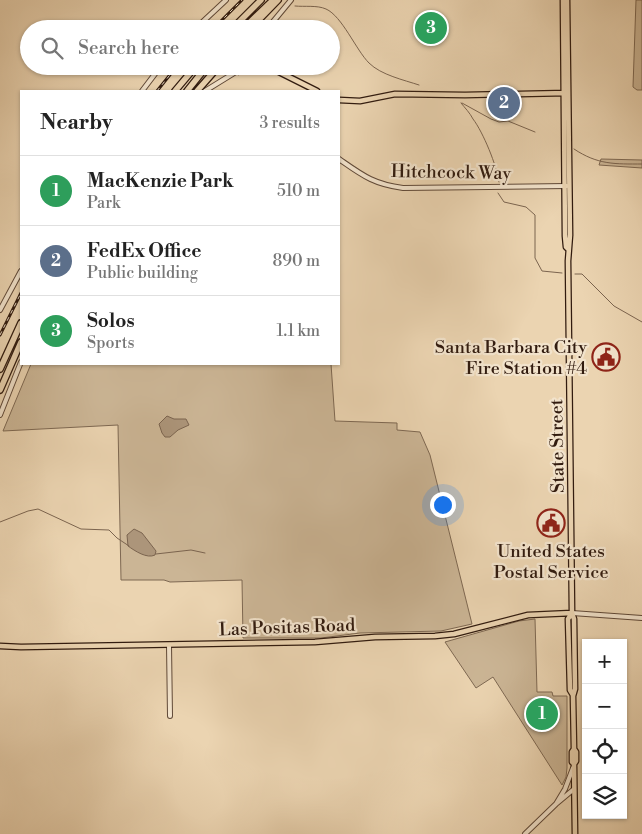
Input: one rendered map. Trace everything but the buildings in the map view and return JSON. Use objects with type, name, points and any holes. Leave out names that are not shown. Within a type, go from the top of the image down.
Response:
[{"type":"highway","points":[[241,20],[261,0]]},
{"type":"highway","points":[[252,20],[273,0]]},
{"type":"highway","points":[[259,20],[278,0]]},
{"type":"highway","points":[[176,90],[188,75]]},
{"type":"highway","points":[[188,90],[200,75]]},
{"type":"highway","points":[[198,90],[211,75]]},
{"type":"highway","points":[[0,370],[20,325]]},
{"type":"highway","points":[[0,390],[20,344]]},
{"type":"main road","name":"State Street","points":[[563,0],[570,247],[568,249],[568,284],[572,613],[568,619],[570,690],[573,696],[574,750],[576,752],[576,762],[574,764],[575,834]]},
{"type":"main road","name":"State Street","points":[[566,93],[567,0]]},
{"type":"main road","points":[[285,75],[315,90]]},
{"type":"main road","points":[[340,100],[360,101],[395,94],[566,93]]},
{"type":"main road","name":"Las Positas Road","points":[[0,646],[307,642],[375,637],[436,636],[454,634],[523,616],[572,613]]},
{"type":"street","points":[[205,20],[226,0]]},
{"type":"street","points":[[274,20],[291,0]]},
{"type":"street","points":[[143,90],[154,75]]},
{"type":"street","points":[[207,90],[229,75]]},
{"type":"street","name":"Hitchcock Way","points":[[340,160],[365,177],[386,185],[403,188],[567,186]]},
{"type":"street","points":[[0,310],[20,273]]},
{"type":"street","points":[[0,415],[20,365]]},
{"type":"street","points":[[572,613],[642,618]]},
{"type":"street","points":[[169,645],[170,716]]},
{"type":"street","points":[[556,804],[565,789],[574,764]]},
{"type":"street","points":[[525,834],[574,789]]},
{"type":"street","points":[[563,799],[574,801]]},
{"type":"shaded area","points":[[636,0],[642,0],[642,90],[637,90],[633,87]]},
{"type":"shaded area","points":[[601,159],[642,160],[642,168],[599,165]]},
{"type":"shaded area","points":[[31,365],[331,365],[335,421],[397,423],[397,430],[420,432],[430,455],[472,624],[441,631],[360,633],[321,638],[243,638],[242,580],[170,582],[164,580],[121,580],[118,425],[3,431]]},
{"type":"shaded area","points":[[167,416],[174,419],[186,419],[189,425],[178,430],[170,437],[165,437],[159,424]]},
{"type":"shaded area","points":[[134,529],[142,533],[156,551],[155,555],[145,555],[128,546],[127,535]]},
{"type":"shaded area","points":[[535,619],[537,692],[552,692],[553,696],[567,696],[567,768],[566,777],[562,785],[493,677],[476,688],[445,642],[519,621]]},
{"type":"waterway","points":[[295,6],[326,9],[339,20]]},
{"type":"waterway","points":[[340,22],[369,63],[393,77],[419,85]]},
{"type":"waterway","points":[[461,103],[485,140],[493,158],[499,182]]},
{"type":"waterway","points":[[462,103],[491,119],[499,122],[508,121],[535,132]]},
{"type":"waterway","points":[[574,149],[599,161],[642,164]]},
{"type":"waterway","points":[[498,193],[504,202],[526,207],[535,215],[535,258],[542,271],[562,273]]},
{"type":"waterway","points":[[575,274],[582,274],[614,306],[642,322]]},
{"type":"waterway","points":[[0,522],[38,509],[81,529],[109,530],[129,546]]},
{"type":"waterway","points":[[156,554],[191,550],[205,553]]},
{"type":"railway","points":[[222,20],[242,0]]},
{"type":"railway","points":[[158,90],[170,75]]},
{"type":"railway","points":[[0,335],[20,295]]},
{"type":"place","name":"Solos","points":[[431,28]]},
{"type":"place","name":"FedEx Office","points":[[504,103]]},
{"type":"place","name":"Santa Barbara City Fire Station #4","points":[[606,357]]},
{"type":"place","name":"United States Postal Service","points":[[551,523]]},
{"type":"place","name":"MacKenzie Park","points":[[542,714]]}]
